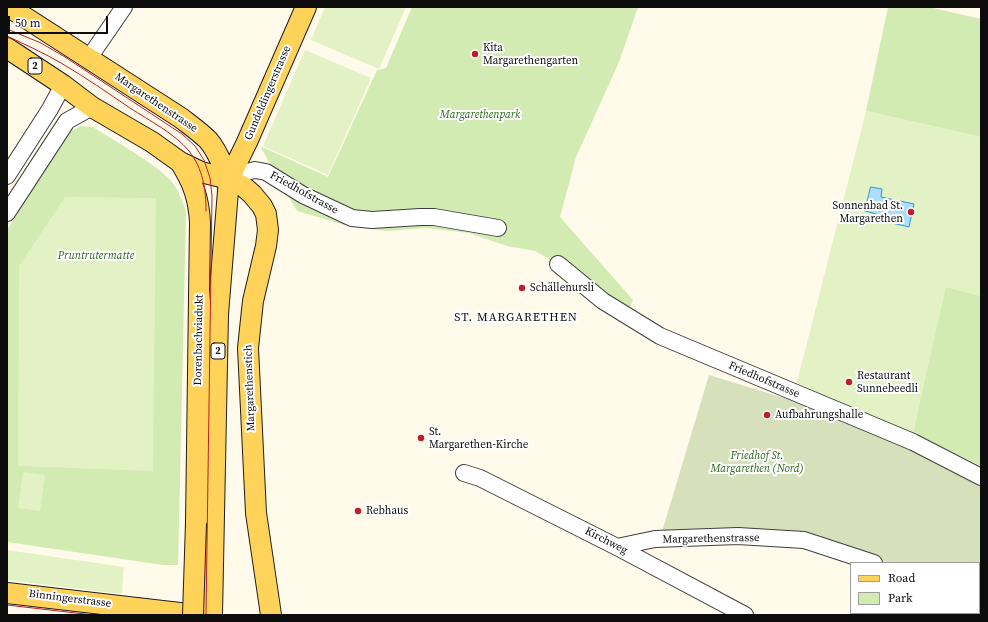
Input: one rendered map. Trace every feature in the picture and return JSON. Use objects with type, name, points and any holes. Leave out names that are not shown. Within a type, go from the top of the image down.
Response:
[{"type":"main road","name":"Margarethenstrasse","points":[[9,7],[181,118],[209,141],[229,179]]},
{"type":"main road","name":"Gundeldingerstrasse","points":[[229,179],[247,142],[306,7]]},
{"type":"main road","name":"2","points":[[7,48],[63,85],[92,107],[152,142],[180,162]]},
{"type":"main road","points":[[180,162],[201,172],[229,179]]},
{"type":"main road","name":"Dorenbachviadukt","points":[[180,162],[190,177],[199,206],[204,523]]},
{"type":"main road","name":"Dorenbachviadukt","points":[[204,523],[229,179]]},
{"type":"main road","name":"Margarethenstich","points":[[229,179],[244,187],[252,194],[262,206],[266,214],[266,246],[254,301],[248,348],[256,513],[271,615]]},
{"type":"main road","name":"2","points":[[191,614],[204,523]]},
{"type":"main road","name":"2","points":[[204,523],[212,615]]},
{"type":"main road","name":"Binningerstrasse","points":[[7,593],[191,614]]},
{"type":"street","points":[[89,58],[124,7]]},
{"type":"street","points":[[7,176],[50,109],[63,85]]},
{"type":"street","points":[[8,208],[66,121],[92,107]]},
{"type":"street","name":"Friedhofstrasse","points":[[229,179],[241,173],[255,170],[266,172],[303,195],[352,218],[372,220],[434,217],[498,228]]},
{"type":"street","name":"Friedhofstrasse","points":[[558,264],[603,301],[660,336],[913,442],[981,477]]},
{"type":"street","name":"Kirchweg","points":[[464,473],[480,478],[718,599],[746,615]]},
{"type":"street","name":"Margarethenstrasse","points":[[617,547],[655,539],[738,536],[804,540],[871,562]]},
{"type":"green space","points":[[325,7],[406,7],[379,69],[311,40]]},
{"type":"green space","name":"Margarethenpark","points":[[412,7],[638,7],[619,62],[576,157],[560,217],[633,300],[627,315],[558,264],[535,251],[507,246],[469,233],[426,228],[387,231],[352,227],[297,211],[260,146],[328,177],[377,70],[386,68]]},
{"type":"green space","points":[[888,7],[929,7],[981,19],[981,137],[866,111]]},
{"type":"green space","points":[[305,50],[371,78],[328,175],[263,146]]},
{"type":"green space","name":"Sonnenbad St. Margarethen","points":[[866,111],[981,137],[981,296],[946,287],[913,433],[807,388],[797,382]]},
{"type":"green space","name":"Pruntrutermatte","points":[[81,126],[93,127],[160,171],[175,186],[186,212],[178,565],[163,565],[7,542],[7,230],[69,132]]},
{"type":"green space","points":[[65,197],[156,198],[153,471],[18,466],[19,266]]},
{"type":"green space","points":[[902,252],[947,287],[981,296],[981,466],[913,433],[920,401]]},
{"type":"green space","name":"Friedhof St. Margarethen (Nord)","points":[[709,375],[817,408],[981,479],[981,579],[980,562],[873,562],[799,535],[661,535]]},
{"type":"green space","points":[[23,472],[45,475],[40,511],[18,508]]},
{"type":"green space","points":[[7,550],[124,567],[122,594],[7,580]]},
{"type":"water","points":[[871,187],[882,189],[881,197],[914,204],[909,227],[875,219],[876,214],[865,211]]},
{"type":"tram line","points":[[7,29],[41,43],[65,57],[182,134],[195,146],[204,160],[210,178],[212,196],[206,615]]},
{"type":"tram line","points":[[7,36],[70,68],[161,128],[183,145],[194,158],[201,172],[206,211]]},
{"type":"tram line","points":[[7,605],[93,615]]},
{"type":"place","name":"Kita Margarethengarten","points":[[475,54]]},
{"type":"place","name":"Sonnenbad St. Margarethen","points":[[911,212]]},
{"type":"place","name":"Schällenursli","points":[[522,288]]},
{"type":"place","name":"Restaurant Sunnebeedli","points":[[849,382]]},
{"type":"place","name":"Aufbahrungshalle","points":[[767,415]]},
{"type":"place","name":"St. Margarethen-Kirche","points":[[421,438]]},
{"type":"place","name":"Rebhaus","points":[[358,511]]},
{"type":"district","name":"ST. MARGARETHEN","points":[[516,318]]}]
